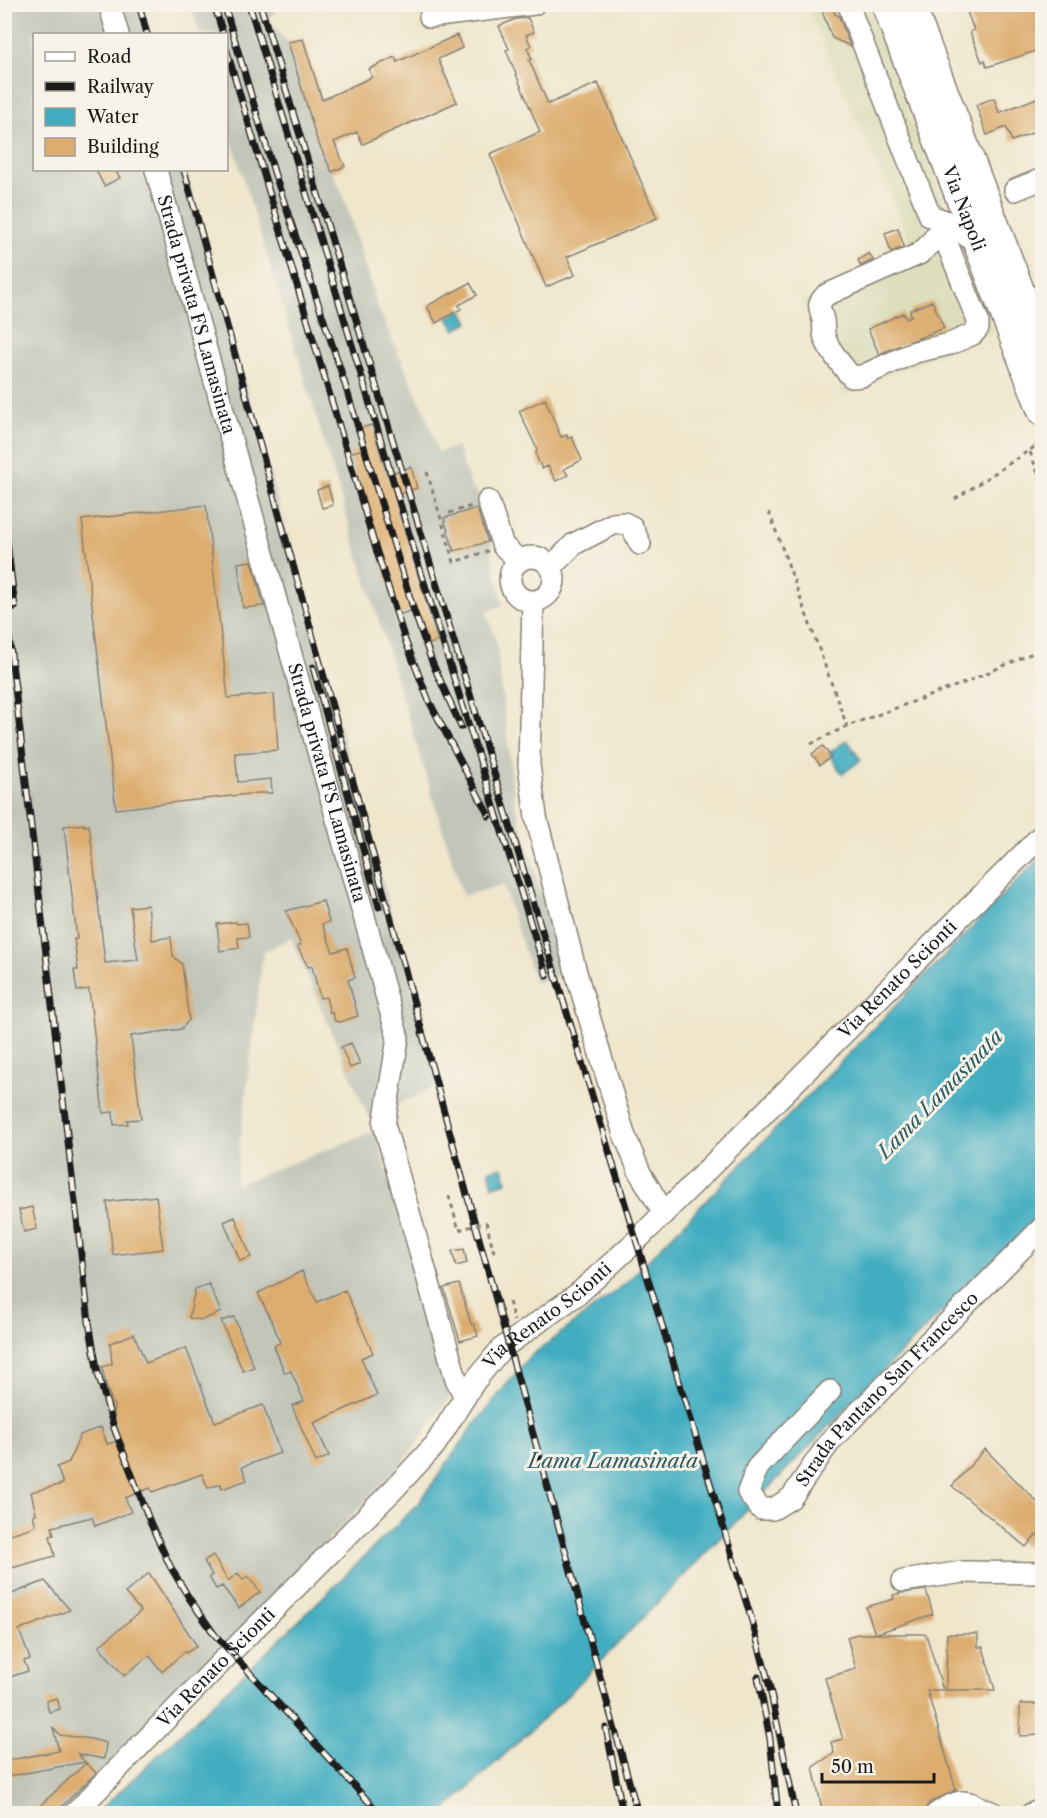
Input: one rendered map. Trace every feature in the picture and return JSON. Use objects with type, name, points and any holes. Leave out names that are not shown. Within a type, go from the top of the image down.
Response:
[{"type":"main road","name":"Via Napoli","points":[[885,4],[1042,412]]},
{"type":"main road","name":"Via Napoli","points":[[911,4],[1042,346]]},
{"type":"street","points":[[110,4],[118,33]]},
{"type":"street","points":[[430,17],[534,4]]},
{"type":"street","points":[[849,4],[930,216],[951,223],[980,246]]},
{"type":"street","name":"Strada privata FS Lamasinata","points":[[156,171],[398,1038],[384,1124],[456,1379],[465,1396]]},
{"type":"street","points":[[1015,190],[1042,179]]},
{"type":"street","points":[[937,234],[946,241],[978,321],[978,328],[973,334],[950,344],[915,352],[862,376],[852,377],[830,349],[825,339],[823,320],[818,308],[820,301],[826,295],[919,254],[937,234]]},
{"type":"street","points":[[480,504],[503,546],[519,561]]},
{"type":"street","points":[[551,567],[574,544],[613,524],[624,523],[632,527],[640,544]]},
{"type":"street","points":[[533,556],[540,558],[551,567],[554,574],[552,590],[541,600],[533,602],[519,597],[511,586],[511,572],[519,561],[533,556]]},
{"type":"street","points":[[533,602],[529,765],[536,817],[577,976],[624,1134],[640,1173],[664,1213]]},
{"type":"street","name":"Via Renato Scionti","points":[[74,1814],[435,1445],[474,1382],[501,1349],[579,1293],[664,1213],[1042,835]]},
{"type":"street","name":"Strada Pantano San Francesco","points":[[830,1391],[757,1468],[748,1492],[761,1509],[773,1509],[790,1498],[831,1440],[1042,1228]]},
{"type":"street","points":[[903,1581],[963,1572],[1042,1574]]},
{"type":"street","points":[[936,1814],[954,1802],[966,1802],[995,1814]]},
{"type":"street","points":[[1031,1814],[1042,1810]]},
{"type":"path","points":[[955,499],[1042,442]]},
{"type":"path","points":[[1030,452],[1042,484]]},
{"type":"path","points":[[427,472],[453,562],[485,552]]},
{"type":"path","points":[[449,513],[480,504]]},
{"type":"path","points":[[769,512],[847,726]]},
{"type":"path","points":[[812,744],[847,726],[964,683],[1042,649]]},
{"type":"path","points":[[449,1196],[459,1230],[486,1222],[495,1256]]},
{"type":"shaded area","points":[[5,5],[140,5],[148,33],[33,33],[33,171],[186,171],[439,1085],[369,1118],[291,938],[263,952],[235,1185],[375,1131],[453,1393],[400,1466],[65,1813],[5,1814]]},
{"type":"shaded area","points":[[191,5],[278,5],[279,8],[269,18],[273,26],[288,42],[317,140],[343,195],[378,308],[427,417],[438,452],[457,447],[472,490],[476,489],[493,545],[491,551],[503,605],[486,612],[496,639],[515,804],[566,973],[535,983],[503,885],[463,896],[228,128],[228,33],[200,33]]},
{"type":"shaded area","points":[[806,5],[867,5],[994,330],[844,395],[802,301],[915,252]]},
{"type":"water","points":[[461,309],[469,322],[455,330],[447,316]]},
{"type":"water","points":[[847,740],[861,760],[842,774],[829,753]]},
{"type":"water","name":"Lama Lamasinata","points":[[1042,855],[1042,1212],[859,1395],[562,1701],[442,1813],[96,1814],[419,1503],[471,1429],[528,1358],[625,1284]]},
{"type":"water","points":[[503,1167],[507,1182],[493,1186],[489,1170]]},
{"type":"building","points":[[832,4],[850,46],[832,38],[821,8]]},
{"type":"building","points":[[964,4],[1042,4],[1042,49],[987,67],[985,60],[982,62],[970,32],[974,30]]},
{"type":"building","points":[[528,18],[534,32],[526,35],[531,46],[527,48],[532,59],[529,60],[548,104],[598,83],[657,218],[567,257],[575,275],[546,287],[490,154],[540,132],[506,50],[509,49],[499,26],[516,19]]},
{"type":"building","points":[[457,35],[462,48],[438,59],[457,102],[363,144],[357,132],[334,142],[345,166],[332,172],[317,140],[288,42],[303,39],[322,100],[372,77],[369,69],[395,57],[397,62]]},
{"type":"building","points":[[1039,97],[1042,107],[1042,129],[1012,141],[1006,127],[987,135],[976,105],[994,98],[999,113]]},
{"type":"building","points":[[96,171],[116,171],[120,178],[104,186]]},
{"type":"building","points":[[898,228],[904,247],[891,252],[885,233]]},
{"type":"building","points":[[869,253],[873,260],[861,266],[858,260]]},
{"type":"building","points":[[470,283],[477,295],[459,305],[461,309],[436,323],[427,306]]},
{"type":"building","points":[[932,301],[944,328],[879,354],[868,329],[903,313],[906,318],[911,316],[910,310]]},
{"type":"building","points":[[545,399],[561,437],[567,435],[568,439],[572,437],[582,460],[564,469],[568,475],[556,481],[548,466],[542,469],[536,455],[537,449],[519,411]]},
{"type":"building","points":[[372,425],[387,474],[411,467],[417,488],[394,496],[438,641],[427,645],[416,609],[398,615],[349,453],[367,448],[361,428]]},
{"type":"building","points":[[328,486],[333,505],[322,508],[317,490]]},
{"type":"building","points":[[206,505],[228,698],[274,694],[278,750],[235,753],[238,782],[271,779],[272,793],[116,809],[82,520]]},
{"type":"building","points":[[477,508],[488,542],[454,551],[444,518]]},
{"type":"building","points":[[252,561],[264,606],[243,608],[238,563]]},
{"type":"building","points":[[823,746],[831,757],[820,765],[812,754]]},
{"type":"building","points":[[84,824],[84,826],[89,825],[90,831],[105,963],[138,960],[130,907],[148,905],[152,940],[171,937],[173,956],[182,964],[189,1020],[181,1029],[131,1036],[141,1119],[127,1120],[128,1124],[114,1125],[113,1112],[103,1113],[89,989],[77,991],[74,970],[78,970],[74,939],[77,939],[64,826]]},
{"type":"building","points":[[323,901],[329,922],[322,924],[333,952],[347,948],[355,978],[348,980],[358,1016],[340,1022],[335,1021],[332,1012],[330,1013],[326,997],[320,998],[312,966],[308,967],[297,946],[301,945],[286,911]]},
{"type":"building","points":[[236,922],[237,924],[247,923],[249,937],[238,938],[239,948],[220,951],[217,924]]},
{"type":"building","points":[[351,1043],[360,1064],[350,1068],[341,1047]]},
{"type":"building","points":[[156,1196],[163,1249],[113,1255],[107,1202]]},
{"type":"building","points":[[32,1207],[37,1229],[24,1232],[19,1210]]},
{"type":"building","points":[[235,1217],[251,1257],[240,1261],[224,1222]]},
{"type":"building","points":[[464,1249],[467,1263],[456,1266],[452,1251]]},
{"type":"building","points":[[302,1271],[317,1302],[345,1290],[373,1353],[361,1358],[377,1395],[314,1423],[329,1456],[316,1462],[292,1406],[304,1401],[291,1371],[285,1373],[274,1346],[280,1343],[258,1293]]},
{"type":"building","points":[[209,1284],[221,1312],[202,1320],[189,1318],[195,1289]]},
{"type":"building","points":[[459,1284],[471,1324],[474,1324],[478,1336],[460,1341],[444,1288]]},
{"type":"building","points":[[234,1317],[254,1367],[243,1371],[221,1321]]},
{"type":"building","points":[[134,1334],[146,1363],[186,1348],[215,1422],[263,1405],[280,1453],[242,1467],[247,1480],[222,1489],[221,1484],[208,1488],[202,1474],[152,1492],[150,1488],[125,1498],[131,1512],[95,1526],[92,1517],[52,1527],[54,1535],[50,1536],[55,1556],[4,1570],[4,1536],[36,1526],[31,1492],[63,1484],[57,1467],[69,1462],[80,1435],[101,1427],[107,1444],[118,1441],[114,1407],[102,1367],[112,1364],[110,1343]]},
{"type":"building","points":[[985,1449],[1042,1507],[1042,1536],[1036,1535],[1026,1547],[952,1486]]},
{"type":"building","points":[[213,1555],[228,1581],[238,1573],[243,1580],[248,1576],[260,1592],[239,1608],[222,1586],[216,1589],[209,1577],[212,1575],[204,1561]]},
{"type":"building","points":[[149,1573],[197,1646],[186,1653],[185,1651],[162,1672],[149,1655],[124,1676],[99,1646],[141,1611],[125,1593]]},
{"type":"building","points":[[45,1581],[70,1610],[19,1630],[30,1659],[24,1661],[28,1671],[4,1679],[4,1597]]},
{"type":"building","points":[[926,1590],[933,1614],[875,1634],[866,1607],[894,1599],[893,1595]]},
{"type":"building","points":[[858,1634],[926,1634],[943,1690],[927,1690],[956,1790],[929,1803],[923,1814],[823,1814],[813,1767],[834,1753],[831,1742],[843,1739],[825,1678],[856,1669],[847,1637]]},
{"type":"building","points":[[947,1634],[978,1634],[978,1647],[983,1647],[995,1690],[946,1690]]},
{"type":"building","points":[[57,1698],[60,1709],[49,1712],[46,1701]]},
{"type":"building","points":[[1020,1704],[1042,1704],[1042,1735],[1020,1736]]},
{"type":"building","points":[[53,1728],[60,1735],[106,1743],[104,1759],[78,1754],[85,1762],[4,1777],[4,1761],[59,1751]]},
{"type":"building","points":[[86,1763],[96,1773],[54,1814],[31,1814]]},
{"type":"railway","points":[[139,4],[147,33]]},
{"type":"railway","points":[[214,4],[223,33]]},
{"type":"railway","points":[[224,4],[274,172],[340,368],[414,611],[432,662],[461,727]]},
{"type":"railway","points":[[249,4],[414,550],[547,976]]},
{"type":"railway","points":[[260,4],[752,1621],[769,1684],[796,1814]]},
{"type":"railway","points":[[228,55],[405,640],[429,701],[489,816]]},
{"type":"railway","points":[[184,171],[638,1814]]},
{"type":"railway","points":[[4,517],[15,607]]},
{"type":"railway","points":[[4,594],[89,1322],[98,1374],[114,1428],[150,1522],[170,1566],[189,1598],[215,1635],[380,1814]]},
{"type":"railway","points":[[313,667],[379,907]]},
{"type":"railway","points":[[758,1677],[770,1739],[778,1814]]},
{"type":"railway","points":[[606,1728],[623,1814]]}]
